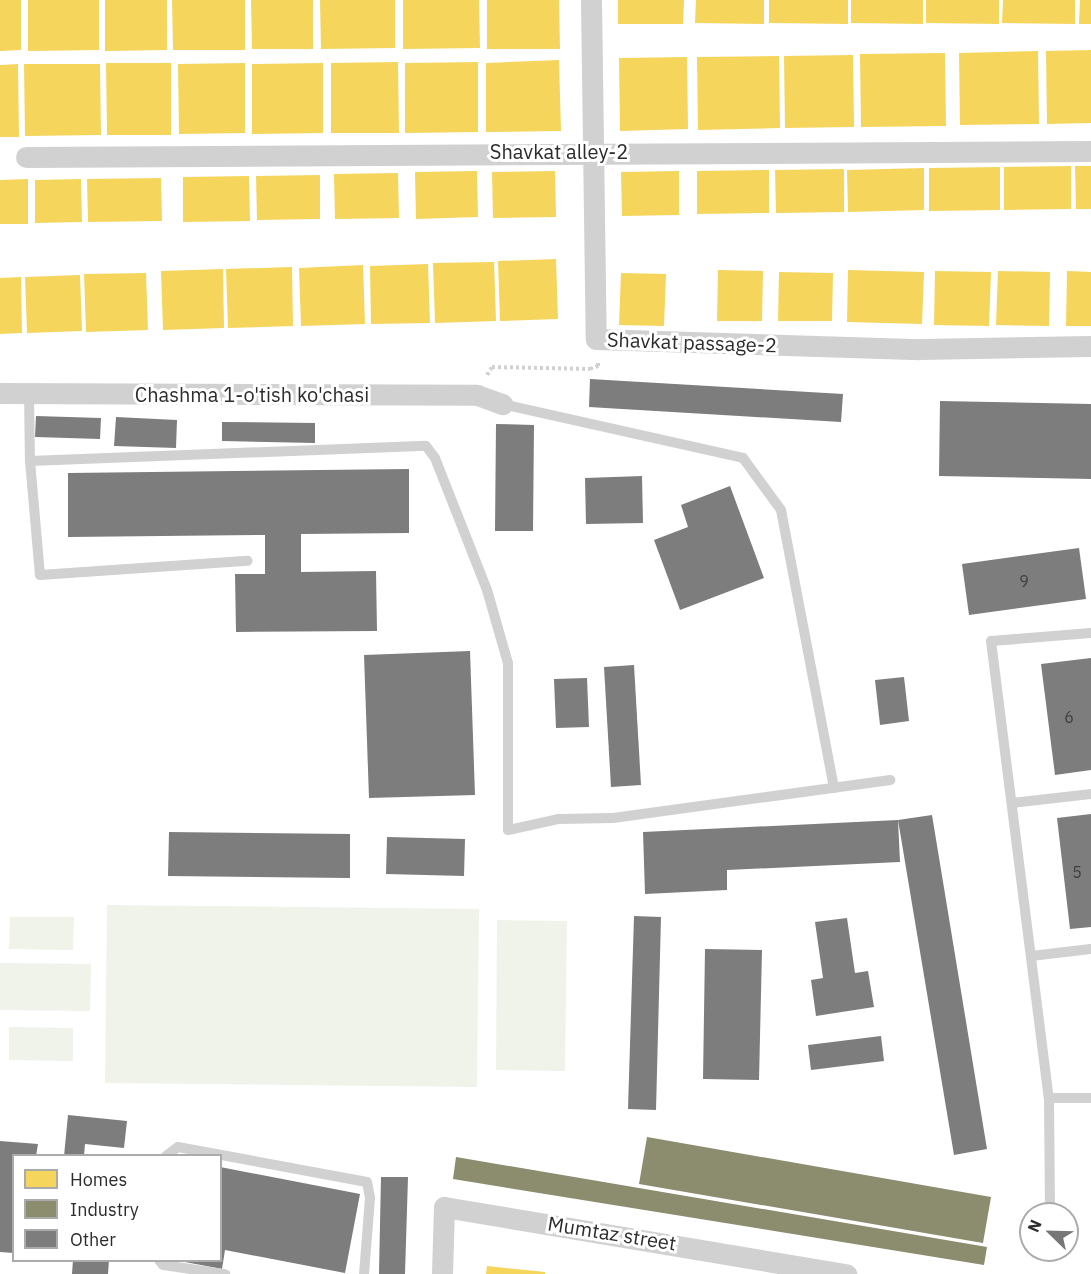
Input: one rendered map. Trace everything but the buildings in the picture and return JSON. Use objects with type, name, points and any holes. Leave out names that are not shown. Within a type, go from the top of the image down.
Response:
[{"type":"street","name":"Shavkat passage-2","points":[[591,0],[596,339],[920,349],[1091,346]]},
{"type":"street","name":"Shavkat alley-2","points":[[26,157],[593,151],[1091,151]]},
{"type":"street","name":"Chashma 1-o'tish ko'chasi","points":[[0,393],[477,395],[502,404]]},
{"type":"street","name":"Mumtаz street","points":[[442,1274],[444,1207],[846,1274]]},
{"type":"lane","points":[[29,393],[30,460],[40,575],[248,561]]},
{"type":"lane","points":[[502,404],[743,458],[781,510],[834,788]]},
{"type":"lane","points":[[30,460],[426,446],[435,458],[482,579],[508,663],[508,830],[558,819],[614,818],[890,780]]},
{"type":"lane","points":[[1050,1202],[1050,1098],[991,641],[1091,633]]},
{"type":"lane","points":[[1011,803],[1091,794]]},
{"type":"lane","points":[[1031,956],[1091,949]]},
{"type":"lane","points":[[1050,1098],[1091,1098]]},
{"type":"lane","points":[[168,1154],[178,1147],[216,1154]]},
{"type":"lane","points":[[222,1155],[367,1182],[370,1198],[364,1274]]},
{"type":"lane","points":[[161,1262],[225,1274]]},
{"type":"path","points":[[477,395],[492,367],[590,369],[598,366],[596,339]]},
{"type":"shaded area","points":[[107,905],[479,909],[477,1087],[105,1083]]},
{"type":"shaded area","points":[[10,917],[74,917],[73,950],[9,949]]},
{"type":"shaded area","points":[[497,920],[567,921],[565,1071],[496,1070]]},
{"type":"shaded area","points":[[0,963],[91,964],[90,1011],[0,1010]]},
{"type":"shaded area","points":[[9,1027],[73,1028],[73,1061],[9,1060]]}]
